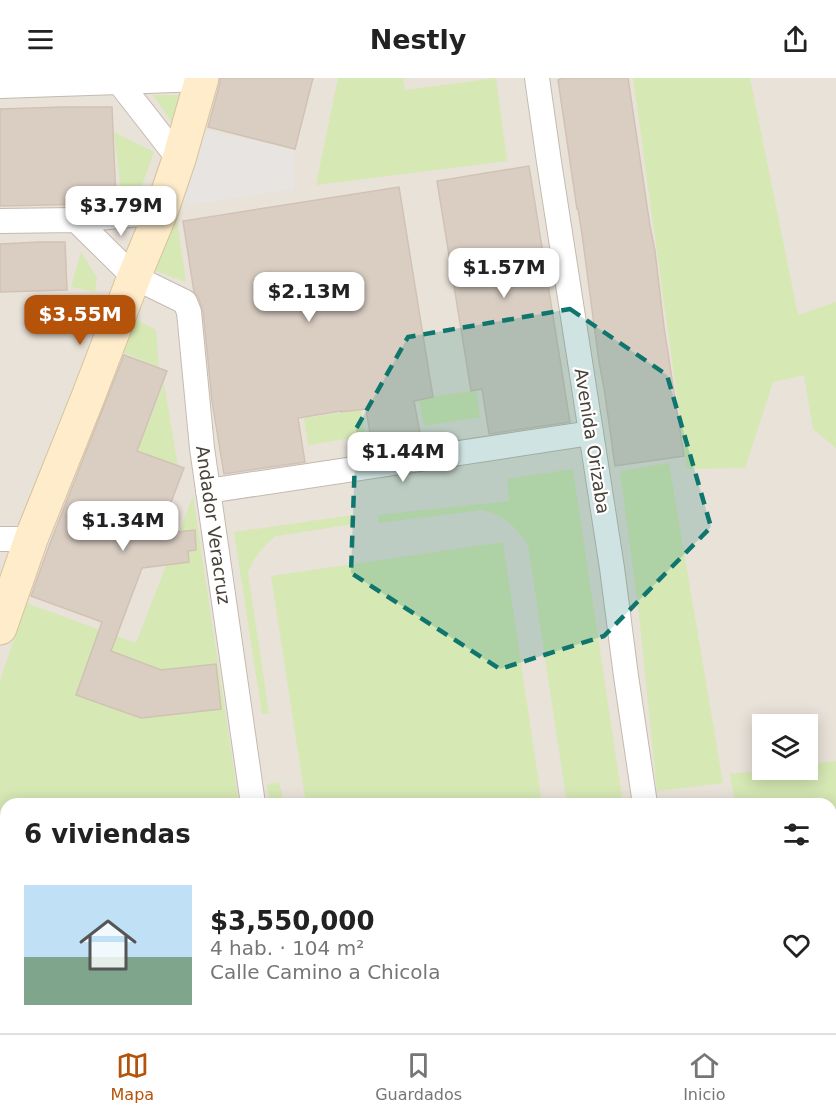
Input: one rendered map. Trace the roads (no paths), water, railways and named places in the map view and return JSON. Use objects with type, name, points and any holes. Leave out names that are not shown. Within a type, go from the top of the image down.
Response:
[{"type":"street","points":[[0,86],[202,78],[161,212],[88,397],[15,539],[0,628]]},
{"type":"street","name":"Avenida Orizaba","points":[[537,78],[612,568],[644,798]]},
{"type":"street","points":[[119,82],[178,159]]},
{"type":"street","points":[[0,221],[76,220],[161,212]]},
{"type":"street","name":"Andador Veracruz","points":[[76,220],[134,277],[185,302],[189,312],[202,448],[252,798]]},
{"type":"street","points":[[208,490],[591,434]]}]
